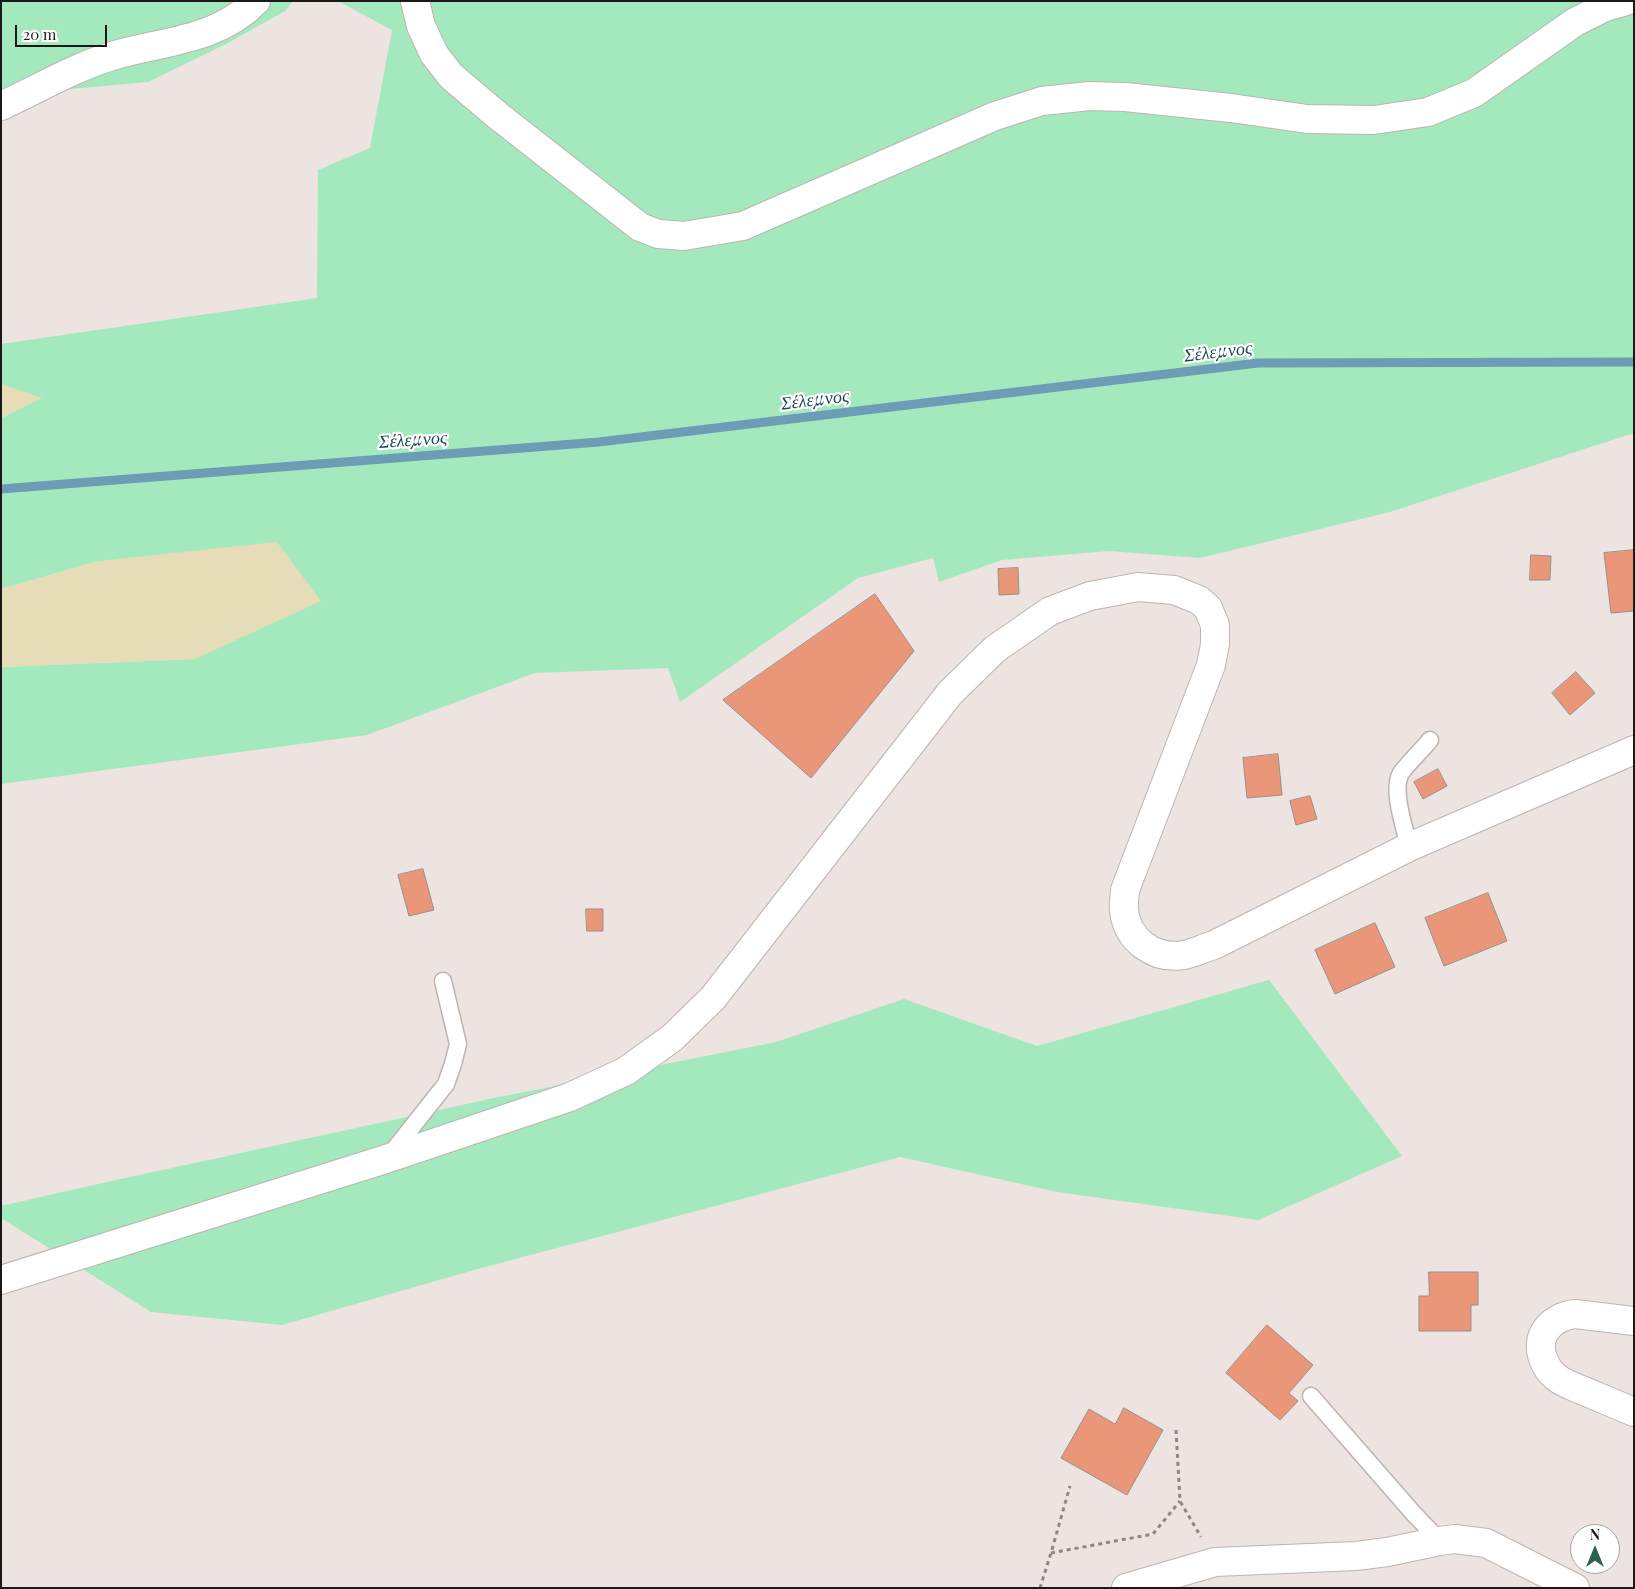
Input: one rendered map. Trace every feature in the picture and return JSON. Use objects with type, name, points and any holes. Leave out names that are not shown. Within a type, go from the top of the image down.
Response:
[{"type":"main road","points":[[1,106],[81,67],[113,56],[196,37],[221,27],[244,13],[256,1]]},
{"type":"main road","points":[[415,1],[421,26],[434,54],[451,76],[497,115],[640,227],[658,234],[684,236],[743,226],[996,116],[1042,101],[1090,96],[1125,97],[1231,108],[1306,119],[1374,120],[1428,112],[1474,93],[1575,22],[1605,6],[1626,1]]},
{"type":"main road","points":[[1,1280],[386,1159],[570,1097],[626,1071],[672,1038],[712,998],[950,694],[996,649],[1050,611],[1090,596],[1138,586],[1174,590],[1199,600],[1208,608],[1215,625],[1215,644],[1211,664],[1125,890],[1123,909],[1129,928],[1138,941],[1150,951],[1167,955],[1184,955],[1214,945],[1409,847],[1634,750]]},
{"type":"main road","points":[[1634,1320],[1575,1314],[1566,1315],[1546,1330],[1541,1345],[1541,1352],[1546,1364],[1558,1378],[1634,1412]]},
{"type":"main road","points":[[1126,1588],[1214,1562],[1356,1556],[1387,1552],[1440,1540],[1455,1539],[1486,1543],[1575,1588]]},
{"type":"lane","points":[[1409,847],[1397,785],[1400,774],[1430,740]]},
{"type":"lane","points":[[386,1159],[446,1084],[453,1064],[458,1044],[443,981]]},
{"type":"lane","points":[[1311,1396],[1414,1514],[1440,1540]]},
{"type":"path","points":[[1176,1430],[1180,1501],[1214,1562]]},
{"type":"path","points":[[1040,1588],[1070,1486]]},
{"type":"path","points":[[1051,1553],[1153,1534],[1180,1501]]},
{"type":"green space","points":[[1,1],[293,1],[285,11],[226,44],[148,82],[5,95],[1,97]]},
{"type":"green space","points":[[338,1],[1634,1],[1634,433],[1390,512],[1200,558],[1109,551],[1002,560],[939,582],[933,558],[858,578],[680,702],[668,668],[535,673],[367,735],[1,784],[1,667],[195,659],[98,561],[1,589],[1,418],[41,398],[1,384],[1,344],[317,298],[318,170],[370,148],[392,30]]},
{"type":"green space","points":[[1269,980],[1402,1156],[1258,1220],[1057,1192],[900,1157],[474,1270],[282,1325],[151,1312],[1,1218],[1,1206],[494,1098],[776,1042],[904,999],[1037,1046]]},
{"type":"sand","points":[[1,384],[42,398],[1,418]]},
{"type":"sand","points":[[277,542],[321,601],[195,659],[1,667],[1,589],[98,561]]},
{"type":"building","points":[[1634,550],[1634,611],[1611,613],[1604,553]]},
{"type":"building","points":[[1531,555],[1551,556],[1550,580],[1530,580]]},
{"type":"building","points":[[1018,568],[1019,594],[999,595],[998,569]]},
{"type":"building","points":[[875,594],[914,651],[811,778],[723,700]]},
{"type":"building","points":[[1576,672],[1595,693],[1570,715],[1552,693]]},
{"type":"building","points":[[1278,754],[1282,795],[1247,798],[1243,758]]},
{"type":"building","points":[[1438,769],[1447,786],[1423,799],[1414,782]]},
{"type":"building","points":[[1310,796],[1317,819],[1296,825],[1290,801]]},
{"type":"building","points":[[423,869],[434,910],[409,916],[398,875]]},
{"type":"building","points":[[1488,893],[1507,941],[1444,966],[1425,918]]},
{"type":"building","points":[[586,909],[603,909],[603,931],[587,931]]},
{"type":"building","points":[[1375,923],[1395,967],[1335,994],[1315,950]]},
{"type":"building","points":[[1429,1272],[1478,1272],[1478,1305],[1471,1305],[1471,1331],[1419,1331],[1419,1296],[1429,1296]]},
{"type":"building","points":[[1267,1325],[1313,1365],[1289,1393],[1298,1401],[1280,1420],[1226,1373]]},
{"type":"building","points":[[1124,1408],[1163,1430],[1127,1495],[1061,1458],[1089,1409],[1115,1424]]},
{"type":"waterway","name":"Σέλεμνος","points":[[1,489],[599,442],[1258,363],[1634,362]]}]
